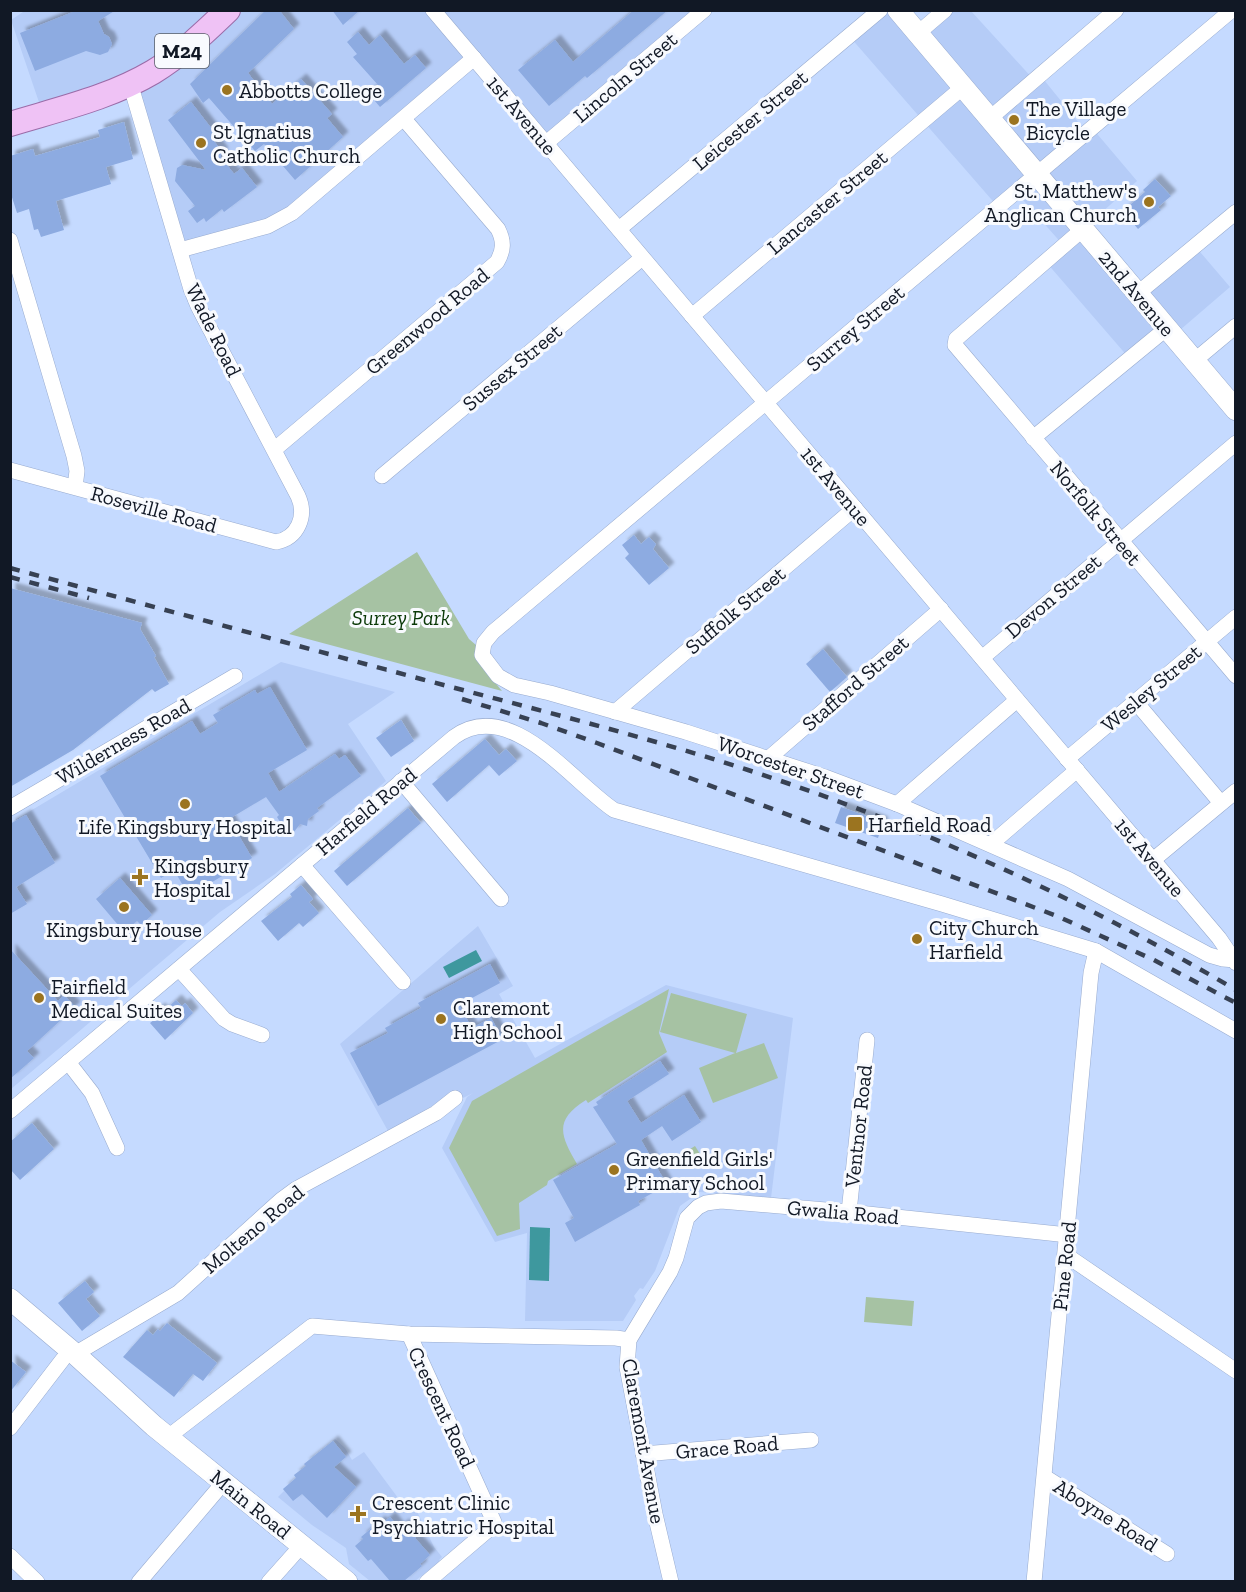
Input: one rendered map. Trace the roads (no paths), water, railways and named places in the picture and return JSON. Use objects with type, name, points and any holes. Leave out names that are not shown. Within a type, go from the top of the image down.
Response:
[{"type":"main road","name":"M24","points":[[10,124],[88,101],[130,83],[170,61],[228,10]]},
{"type":"street","name":"1st Avenue","points":[[433,10],[1219,938],[1235,961]]},
{"type":"street","name":"Lincoln Street","points":[[545,144],[704,10]]},
{"type":"street","name":"Leicester Street","points":[[619,229],[880,10]]},
{"type":"street","name":"2nd Avenue","points":[[898,10],[1236,411]]},
{"type":"street","points":[[917,34],[945,10]]},
{"type":"street","points":[[989,119],[1116,10]]},
{"type":"street","name":"Surrey Street","points":[[482,649],[485,640],[493,632],[1036,174],[1088,134],[1232,10]]},
{"type":"street","points":[[180,250],[279,221],[292,213],[474,58]]},
{"type":"street","name":"Wade Road","points":[[130,83],[198,306],[275,449],[303,507],[296,532]]},
{"type":"street","name":"Lancaster Street","points":[[692,316],[962,88]]},
{"type":"street","name":"Greenwood Road","points":[[275,449],[488,270],[502,254],[503,244],[498,229],[404,119]]},
{"type":"street","points":[[1137,294],[1236,212]]},
{"type":"street","name":"Norfolk Street","points":[[1083,229],[954,342],[957,349],[1236,676]]},
{"type":"street","points":[[10,240],[74,456],[77,471],[75,487]]},
{"type":"street","name":"Sussex Street","points":[[382,476],[642,258]]},
{"type":"street","points":[[1194,361],[1236,326]]},
{"type":"street","points":[[1033,438],[1167,328]]},
{"type":"street","name":"Devon Street","points":[[982,658],[1236,443]]},
{"type":"street","name":"Roseville Road","points":[[10,470],[276,542],[296,532]]},
{"type":"street","name":"Suffolk Street","points":[[615,712],[855,508]]},
{"type":"street","name":"Stafford Street","points":[[769,758],[941,609]]},
{"type":"street","name":"Wesley Street","points":[[991,844],[1136,701],[1236,617]]},
{"type":"street","name":"Worcester Street","points":[[482,649],[483,658],[506,682],[769,758],[897,804],[1068,879],[1209,954],[1235,961]]},
{"type":"street","name":"Wilderness Road","points":[[10,808],[235,676]]},
{"type":"street","points":[[897,804],[1017,699]]},
{"type":"street","points":[[1136,701],[1221,803]]},
{"type":"street","name":"Harfield Road","points":[[10,1111],[401,781],[463,730],[474,727],[497,728],[527,739],[614,810],[942,904],[1096,951],[1236,1031]]},
{"type":"street","points":[[401,781],[501,899]]},
{"type":"street","points":[[1153,860],[1236,791]]},
{"type":"street","points":[[302,865],[403,982]]},
{"type":"street","name":"Pine Road","points":[[1034,1581],[1091,973],[1096,951]]},
{"type":"street","points":[[179,969],[224,1018],[232,1024],[262,1035]]},
{"type":"street","name":"Ventnor Road","points":[[849,1212],[867,1040]]},
{"type":"street","points":[[68,1062],[92,1093],[117,1148]]},
{"type":"street","name":"Molteno Road","points":[[69,1356],[178,1293],[296,1189],[436,1113],[455,1098]]},
{"type":"street","name":"Gwalia Road","points":[[629,1340],[670,1272],[687,1218],[698,1207],[706,1203],[721,1201],[1068,1234]]},
{"type":"street","points":[[1066,1255],[1236,1371]]},
{"type":"street","name":"Main Road","points":[[10,1299],[116,1402],[161,1431],[347,1581]]},
{"type":"street","name":"Main Road","points":[[10,1317],[69,1356]]},
{"type":"street","name":"Crescent Road","points":[[161,1431],[312,1326],[409,1334],[494,1522],[488,1530],[427,1581]]},
{"type":"street","name":"Claremont Avenue","points":[[409,1334],[629,1340],[627,1367],[671,1581]]},
{"type":"street","points":[[10,1428],[69,1356]]},
{"type":"street","name":"Grace Road","points":[[644,1455],[811,1440]]},
{"type":"street","name":"Aboyne Road","points":[[1045,1477],[1167,1554]]},
{"type":"street","points":[[139,1581],[224,1482]]},
{"type":"street","points":[[269,1581],[302,1545]]},
{"type":"street","points":[[10,1556],[37,1581]]},
{"type":"railway","points":[[10,568],[626,733],[748,770],[874,815],[998,867],[1119,925],[1236,990]]},
{"type":"railway","points":[[10,577],[89,598]]},
{"type":"railway","points":[[462,699],[597,743],[1057,916],[1154,960],[1236,1003]]},
{"type":"place","name":"Abbotts College","points":[[227,90]]},
{"type":"place","name":"The Village Bicycle","points":[[1014,120]]},
{"type":"place","name":"St Ignatius Catholic Church","points":[[201,143]]},
{"type":"place","name":"St. Matthew's Anglican Church","points":[[1149,202]]},
{"type":"place","name":"Life Kingsbury Hospital","points":[[185,804]]},
{"type":"place","name":"Harfield Road","points":[[855,824]]},
{"type":"place","name":"Kingsbury Hospital","points":[[140,877]]},
{"type":"place","name":"Kingsbury House","points":[[124,907]]},
{"type":"place","name":"City Church Harfield","points":[[917,939]]},
{"type":"place","name":"Fairfield Medical Suites","points":[[39,998]]},
{"type":"place","name":"Claremont High School","points":[[441,1019]]},
{"type":"place","name":"Greenfield Girls' Primary School","points":[[614,1170]]},
{"type":"place","name":"Crescent Clinic Psychiatric Hospital","points":[[358,1514]]},
{"type":"park label","name":"Surrey Park","points":[[401,617]]}]
